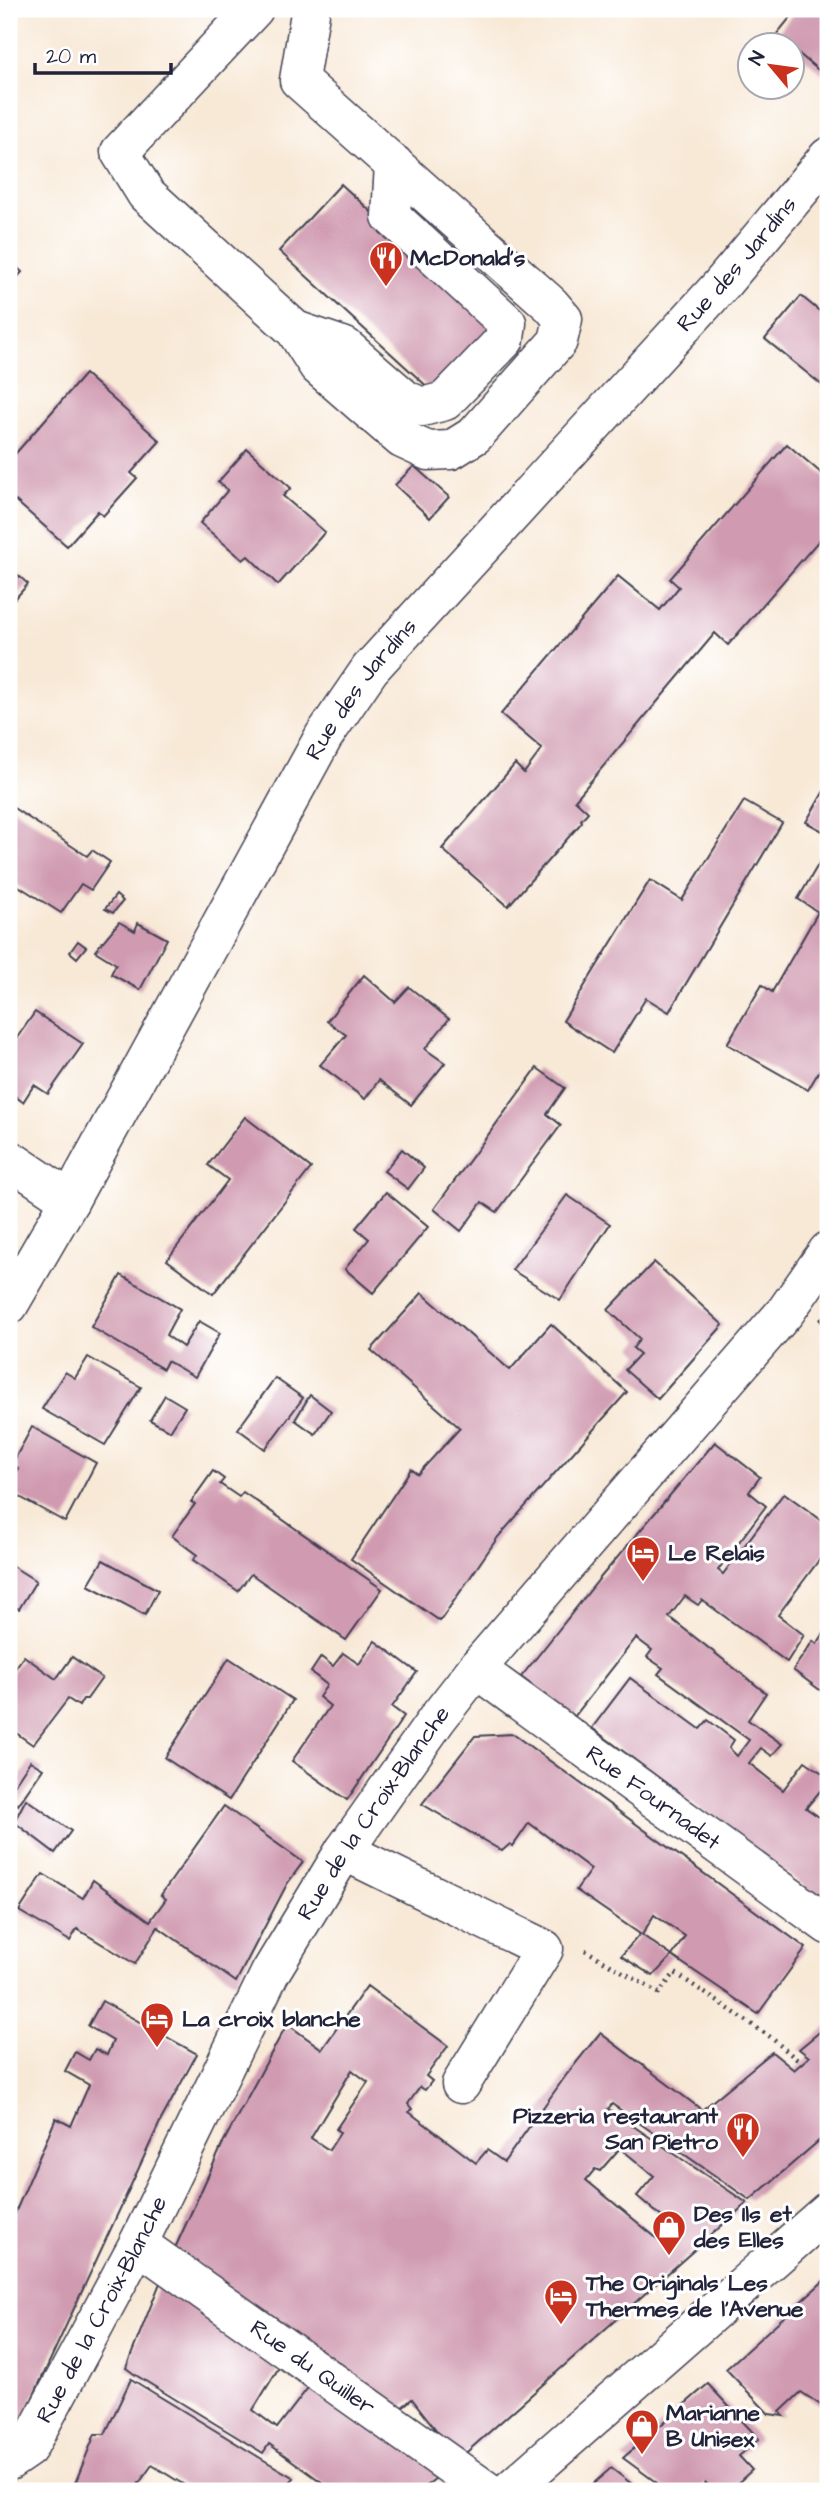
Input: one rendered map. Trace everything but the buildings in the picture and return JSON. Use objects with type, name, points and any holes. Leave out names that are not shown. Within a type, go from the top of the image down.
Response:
[{"type":"street","points":[[254,9],[120,152],[146,194],[295,330],[318,366],[402,439],[428,451],[451,450],[475,436],[558,341],[563,318],[299,80],[316,10]]},
{"type":"street","name":"Rue des Jardins","points":[[9,1305],[70,1200],[324,736],[370,669],[721,285],[828,157]]},
{"type":"street","points":[[295,330],[345,347],[406,400],[422,407],[445,401],[505,339],[507,323],[391,216],[394,164]]},
{"type":"street","points":[[9,1159],[70,1200]]},
{"type":"street","name":"Rue de la Croix-Blanche","points":[[15,2462],[138,2244],[270,1973],[344,1851],[437,1719],[476,1669],[786,1311],[828,1251]]},
{"type":"street","name":"Rue Fournadet","points":[[476,1669],[828,1925]]},
{"type":"street","points":[[344,1851],[544,1949],[461,2084]]},
{"type":"street","points":[[509,2491],[828,2211]]},
{"type":"street","name":"Rue du Quiller","points":[[138,2244],[487,2491]]},
{"type":"street","points":[[15,2462],[22,2491]]},
{"type":"path","points":[[544,1949],[580,1947],[659,1993],[675,1973],[769,2036],[801,2063]]},
{"type":"place","name":"McDonald's","points":[[386,288]]},
{"type":"place","name":"Le Relais","points":[[643,1583]]},
{"type":"place","name":"La croix blanche","points":[[157,2049]]},
{"type":"place","name":"Pizzeria restaurant San Pietro","points":[[743,2159]]},
{"type":"place","name":"Des Ils et des Elles","points":[[669,2257]]},
{"type":"place","name":"The Originals Les Thermes de l'Avenue","points":[[561,2326]]},
{"type":"place","name":"Marianne B Unisex","points":[[642,2456]]}]
